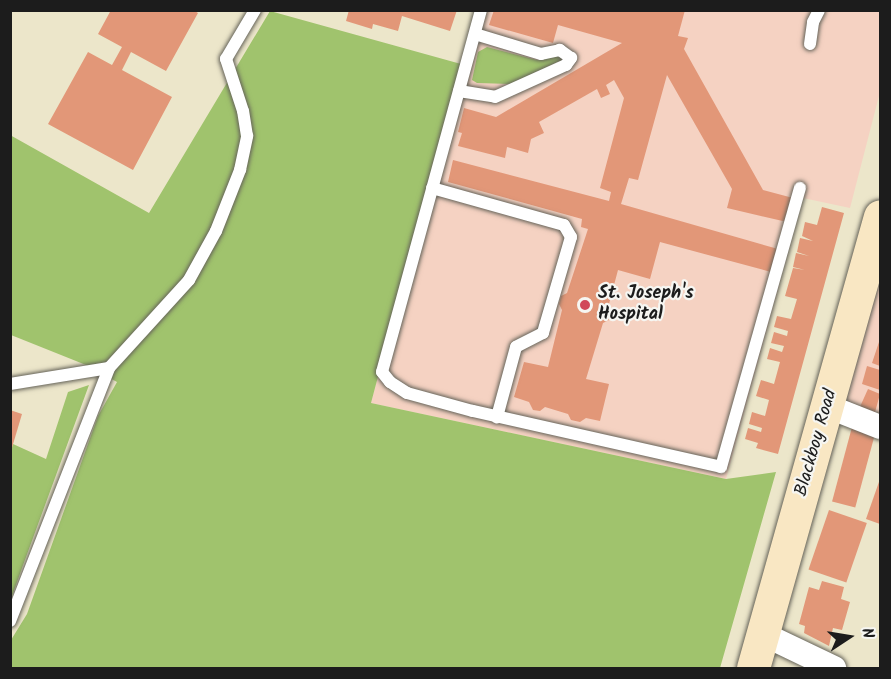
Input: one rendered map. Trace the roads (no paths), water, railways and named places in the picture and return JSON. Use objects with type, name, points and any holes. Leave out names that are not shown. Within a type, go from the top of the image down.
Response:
[{"type":"main road","name":"Blackboy Road","points":[[753,669],[880,217]]},
{"type":"street","points":[[827,406],[880,427]]},
{"type":"street","points":[[763,634],[834,669]]},
{"type":"lane","points":[[10,621],[109,368],[189,280],[216,231],[240,170],[247,136],[243,111],[226,60],[255,10]]},
{"type":"lane","points":[[481,10],[382,372],[390,382],[406,393],[497,417],[721,467],[800,188]]},
{"type":"lane","points":[[810,44],[813,22],[819,10]]},
{"type":"lane","points":[[459,92],[495,97],[566,65],[571,58],[560,50],[541,54],[475,34]]},
{"type":"lane","points":[[432,188],[564,225],[571,237],[543,333],[516,347],[497,417]]},
{"type":"lane","points":[[10,384],[109,368]]},
{"type":"place","name":"St. Joseph's Hospital","points":[[585,305]]}]
